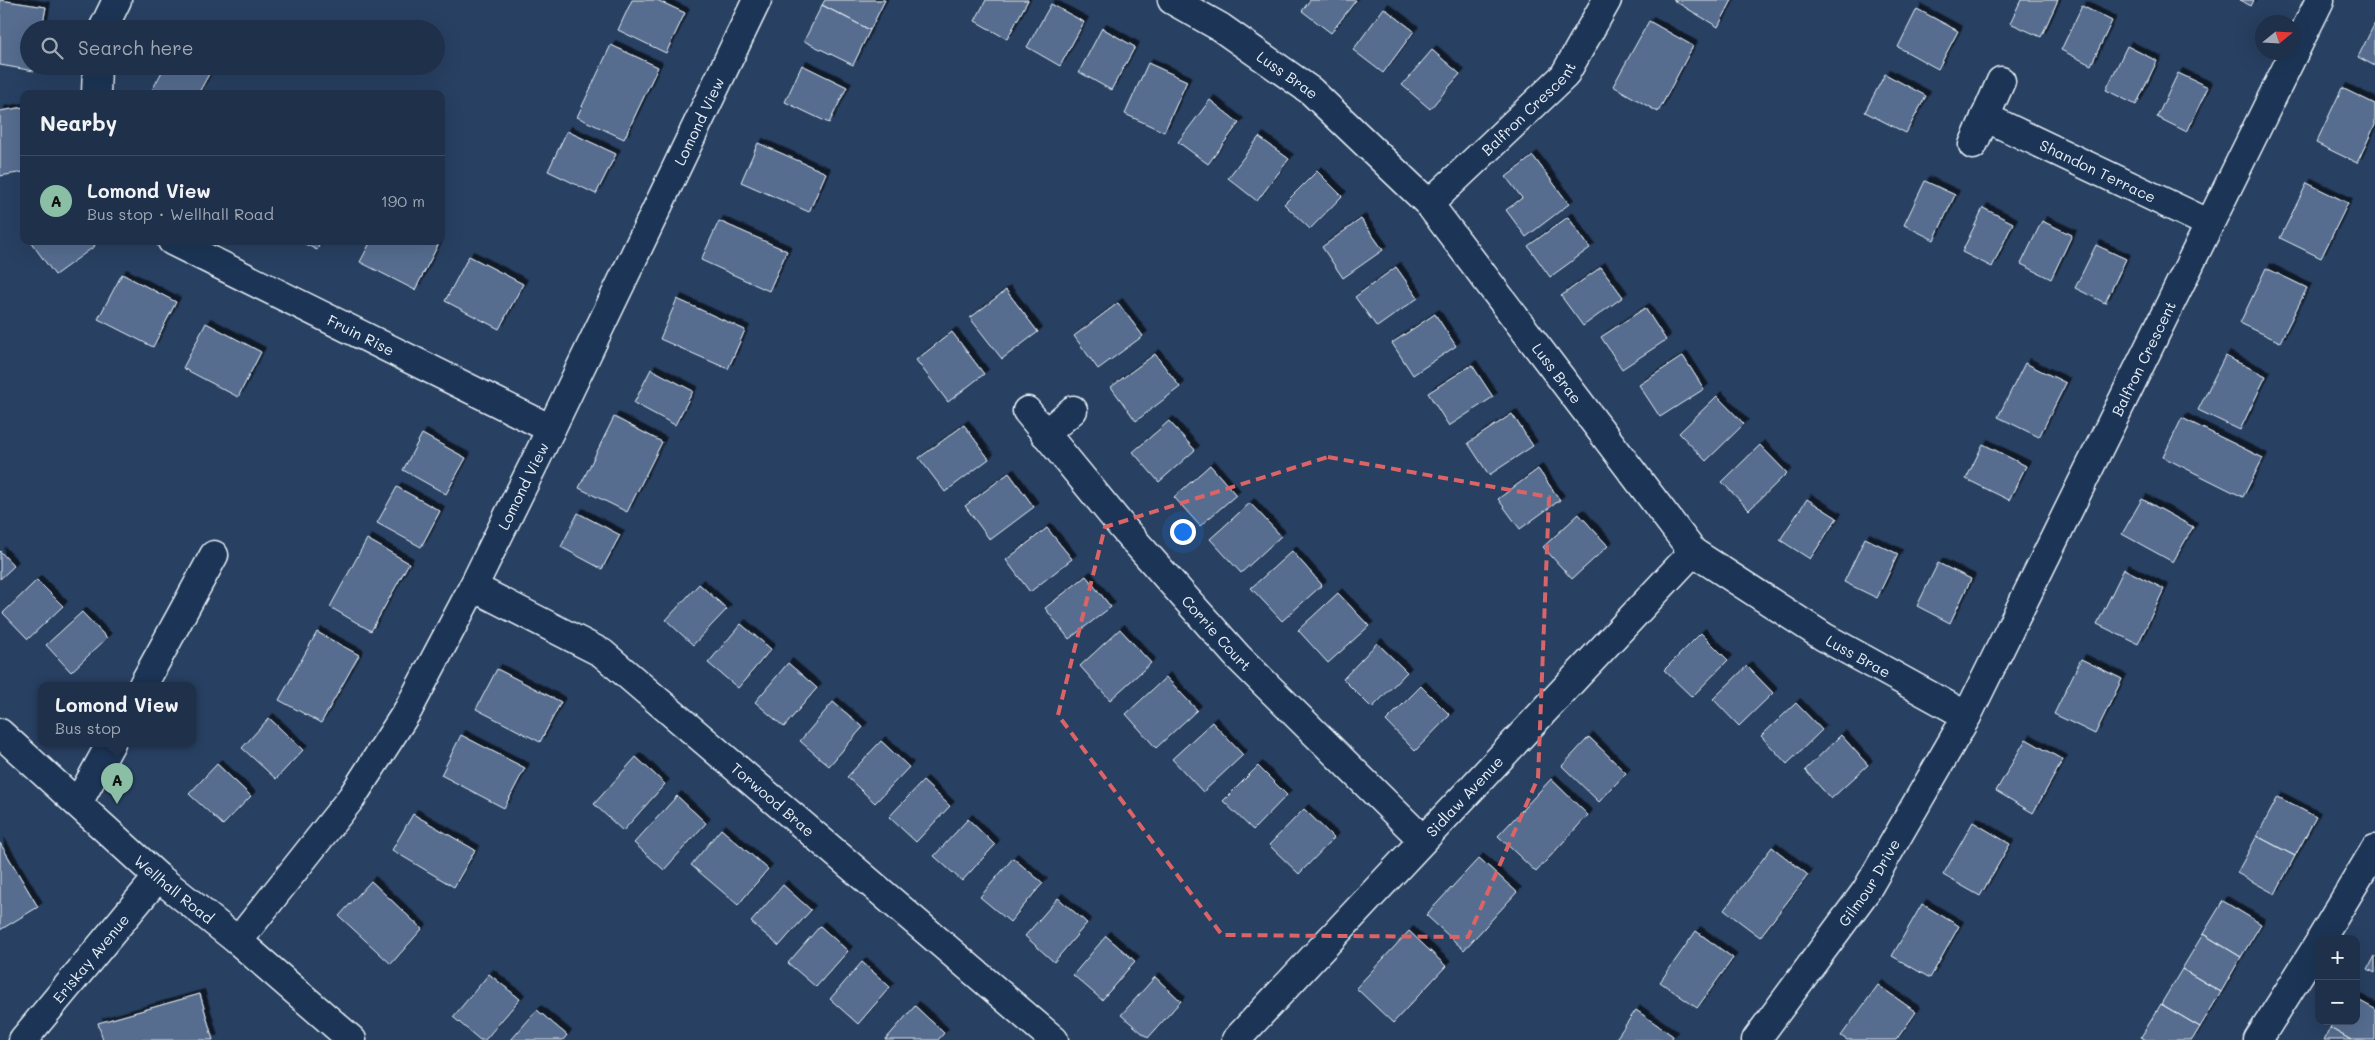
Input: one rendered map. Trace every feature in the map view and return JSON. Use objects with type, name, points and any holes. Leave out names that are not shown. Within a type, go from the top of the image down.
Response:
[{"type":"street","points":[[107,20],[117,0]]},
{"type":"street","name":"Lomond View","points":[[238,941],[352,797],[408,710],[473,587],[551,429],[757,0]]},
{"type":"street","name":"Luss Brae","points":[[1172,0],[1220,27],[1311,91],[1430,204],[1693,552],[1824,637],[1966,716]]},
{"type":"street","name":"Balfron Crescent","points":[[1430,204],[1564,76],[1607,0]]},
{"type":"street","name":"Balfron Crescent","points":[[1966,716],[2320,0]]},
{"type":"street","points":[[96,90],[97,75]]},
{"type":"street","points":[[1972,145],[2001,81]]},
{"type":"street","name":"Shandon Terrace","points":[[1985,117],[2210,224]]},
{"type":"street","name":"Fruin Rise","points":[[180,245],[551,429]]},
{"type":"street","points":[[1045,434],[1073,410]]},
{"type":"street","name":"Corrie Court","points":[[1026,411],[1123,528],[1238,657],[1423,840]]},
{"type":"street","name":"Sidlaw Avenue","points":[[1236,1040],[1693,552]]},
{"type":"street","points":[[145,682],[214,555]]},
{"type":"street","name":"Torwood Brae","points":[[473,587],[602,653],[1054,1040]]},
{"type":"street","name":"Gilmour Drive","points":[[1756,1040],[1866,890],[1966,716]]},
{"type":"street","name":"Wellhall Road","points":[[0,733],[158,877],[238,941],[352,1040]]},
{"type":"street","points":[[78,803],[109,747]]},
{"type":"street","points":[[2323,935],[2375,849]]},
{"type":"street","name":"Eriskay Avenue","points":[[23,1040],[158,877]]},
{"type":"street","points":[[2258,1040],[2315,949]]},
{"type":"highlighted area","points":[[1328,457],[1549,497],[1538,778],[1468,937],[1222,935],[1058,715],[1105,527]]},
{"type":"building","points":[[0,0],[46,7],[44,20],[20,20],[20,69],[0,65]]},
{"type":"building","points":[[632,0],[657,0],[685,13],[666,53],[618,30]]},
{"type":"building","points":[[825,0],[885,0],[870,30],[822,5]]},
{"type":"building","points":[[986,0],[1028,0],[1007,39],[975,21]]},
{"type":"building","points":[[1310,0],[1356,0],[1331,33],[1302,11]]},
{"type":"building","points":[[1673,0],[1732,0],[1718,27]]},
{"type":"building","points":[[2021,0],[2058,0],[2041,37],[2010,23]]},
{"type":"building","points":[[2240,0],[2254,0],[2251,6]]},
{"type":"building","points":[[1051,4],[1084,22],[1060,66],[1027,47]]},
{"type":"building","points":[[822,5],[870,30],[853,65],[804,41]]},
{"type":"building","points":[[2082,6],[2112,21],[2091,65],[2061,50]]},
{"type":"building","points":[[1384,8],[1414,31],[1383,73],[1353,50]]},
{"type":"building","points":[[1917,9],[1958,31],[1938,69],[1898,47]]},
{"type":"building","points":[[1649,21],[1693,46],[1658,112],[1613,86]]},
{"type":"building","points":[[2375,23],[2375,66],[2358,57]]},
{"type":"building","points":[[1102,28],[1135,47],[1111,90],[1079,72]]},
{"type":"building","points":[[611,45],[658,67],[624,139],[577,117]]},
{"type":"building","points":[[2127,46],[2157,61],[2136,105],[2106,90]]},
{"type":"building","points":[[1432,50],[1460,74],[1430,109],[1402,85]]},
{"type":"building","points":[[1148,63],[1187,81],[1164,132],[1125,114]]},
{"type":"building","points":[[802,65],[847,87],[829,123],[785,102]]},
{"type":"building","points":[[2178,73],[2208,87],[2187,132],[2157,117]]},
{"type":"building","points":[[1885,74],[1926,96],[1906,133],[1865,112]]},
{"type":"building","points":[[160,75],[209,75],[200,90],[152,90]]},
{"type":"building","points":[[2342,88],[2375,104],[2375,125],[2357,163],[2316,143]]},
{"type":"building","points":[[1210,100],[1239,123],[1208,164],[1178,142]]},
{"type":"building","points":[[20,108],[20,173],[0,176],[0,111]]},
{"type":"building","points":[[567,131],[616,154],[596,194],[548,171]]},
{"type":"building","points":[[1259,137],[1289,159],[1257,201],[1228,178]]},
{"type":"building","points":[[758,143],[826,173],[809,212],[741,182]]},
{"type":"building","points":[[1533,156],[1569,204],[1526,237],[1506,210],[1522,198],[1506,177]]},
{"type":"building","points":[[1317,171],[1342,196],[1310,229],[1284,204]]},
{"type":"building","points":[[1925,181],[1955,195],[1934,240],[1904,225]]},
{"type":"building","points":[[2307,183],[2348,203],[2321,258],[2280,238]]},
{"type":"building","points":[[1983,208],[2013,223],[1992,267],[1962,252]]},
{"type":"building","points":[[1568,217],[1590,248],[1550,277],[1528,246]]},
{"type":"building","points":[[1361,219],[1383,250],[1343,278],[1322,247]]},
{"type":"building","points":[[719,221],[787,251],[769,291],[701,260]]},
{"type":"building","points":[[2042,221],[2072,235],[2051,279],[2021,264]]},
{"type":"building","points":[[33,245],[94,245],[95,246],[55,275]]},
{"type":"building","points":[[307,245],[319,245],[317,250]]},
{"type":"building","points":[[369,245],[438,245],[415,290],[360,262]]},
{"type":"building","points":[[2096,245],[2126,259],[2105,303],[2075,288]]},
{"type":"building","points":[[469,256],[523,284],[499,329],[445,301]]},
{"type":"building","points":[[1396,267],[1418,298],[1377,327],[1355,297]]},
{"type":"building","points":[[1601,267],[1623,297],[1583,326],[1561,296]]},
{"type":"building","points":[[2266,268],[2307,288],[2280,342],[2240,323]]},
{"type":"building","points":[[122,274],[176,302],[153,347],[98,319]]},
{"type":"building","points":[[1006,290],[1038,332],[1002,359],[970,318]]},
{"type":"building","points":[[677,299],[745,330],[728,369],[660,339]]},
{"type":"building","points":[[1118,303],[1143,336],[1098,369],[1074,336]]},
{"type":"building","points":[[1645,308],[1666,340],[1622,369],[1601,337]]},
{"type":"building","points":[[1435,314],[1456,346],[1413,375],[1392,343]]},
{"type":"building","points":[[206,323],[261,352],[238,397],[183,368]]},
{"type":"building","points":[[952,332],[984,374],[948,402],[916,360]]},
{"type":"building","points":[[1155,354],[1180,387],[1136,421],[1111,387]]},
{"type":"building","points":[[1683,356],[1704,389],[1660,417],[1639,385]]},
{"type":"building","points":[[2225,356],[2266,376],[2240,430],[2198,410]]},
{"type":"building","points":[[2025,363],[2066,383],[2039,437],[1998,417]]},
{"type":"building","points":[[1472,365],[1493,397],[1449,426],[1428,393]]},
{"type":"building","points":[[651,369],[693,391],[675,425],[634,403]]},
{"type":"building","points":[[1717,396],[1744,424],[1706,461],[1679,433]]},
{"type":"building","points":[[1512,414],[1533,446],[1489,475],[1468,443]]},
{"type":"building","points":[[614,417],[662,442],[627,512],[579,488]]},
{"type":"building","points":[[2182,418],[2263,458],[2243,497],[2163,457]]},
{"type":"building","points":[[1169,421],[1195,450],[1159,482],[1133,452]]},
{"type":"building","points":[[964,425],[989,459],[945,492],[919,458]]},
{"type":"building","points":[[422,434],[466,458],[446,494],[403,470]]},
{"type":"building","points":[[1983,444],[2026,466],[2009,500],[1966,479]]},
{"type":"building","points":[[1760,445],[1787,473],[1749,510],[1722,482]]},
{"type":"building","points":[[1210,465],[1236,495],[1200,526],[1174,497]]},
{"type":"building","points":[[1538,469],[1560,500],[1520,529],[1498,499]]},
{"type":"building","points":[[1009,473],[1034,507],[990,540],[965,506]]},
{"type":"building","points":[[397,487],[440,511],[421,547],[377,523]]},
{"type":"building","points":[[1807,499],[1837,518],[1810,559],[1780,540]]},
{"type":"building","points":[[2142,499],[2193,527],[2173,562],[2122,534]]},
{"type":"building","points":[[1250,503],[1281,536],[1241,573],[1210,539]]},
{"type":"building","points":[[578,513],[620,535],[602,569],[561,547]]},
{"type":"building","points":[[1579,514],[1608,546],[1572,579],[1543,547]]},
{"type":"building","points":[[1047,528],[1072,559],[1030,592],[1006,560]]},
{"type":"building","points":[[1865,538],[1898,554],[1877,598],[1844,582]]},
{"type":"building","points":[[367,539],[409,563],[371,631],[330,607]]},
{"type":"building","points":[[0,551],[14,566],[0,579]]},
{"type":"building","points":[[1292,551],[1322,585],[1282,621],[1251,588]]},
{"type":"building","points":[[1938,563],[1971,579],[1950,623],[1917,606]]},
{"type":"building","points":[[2124,569],[2164,589],[2138,644],[2097,624]]},
{"type":"building","points":[[1086,576],[1111,607],[1069,639],[1045,608]]},
{"type":"building","points":[[37,580],[63,606],[28,639],[3,613]]},
{"type":"building","points":[[699,584],[727,609],[693,645],[666,620]]},
{"type":"building","points":[[1338,593],[1369,626],[1328,663],[1298,630]]},
{"type":"building","points":[[82,612],[107,638],[71,672],[46,645]]},
{"type":"building","points":[[741,624],[771,649],[738,688],[708,663]]},
{"type":"building","points":[[1120,629],[1151,663],[1110,700],[1080,666]]},
{"type":"building","points":[[317,632],[359,655],[321,723],[279,700]]},
{"type":"building","points":[[1701,633],[1728,660],[1692,697],[1664,670]]},
{"type":"building","points":[[1377,643],[1407,672],[1372,708],[1343,679]]},
{"type":"building","points":[[2081,659],[2122,679],[2095,734],[2054,714]]},
{"type":"building","points":[[788,663],[817,688],[784,727],[755,702]]},
{"type":"building","points":[[1747,666],[1773,693],[1739,726],[1713,699]]},
{"type":"building","points":[[497,669],[561,702],[540,742],[476,709]]},
{"type":"building","points":[[1166,677],[1197,710],[1156,748],[1126,714]]},
{"type":"building","points":[[1421,686],[1450,715],[1415,751],[1386,721]]},
{"type":"building","points":[[833,702],[863,727],[829,766],[800,741]]},
{"type":"building","points":[[1796,703],[1822,730],[1787,764],[1761,736]]},
{"type":"building","points":[[269,718],[303,750],[276,779],[242,748]]},
{"type":"building","points":[[1212,722],[1243,755],[1203,792],[1172,759]]},
{"type":"building","points":[[461,735],[525,768],[504,808],[441,775]]},
{"type":"building","points":[[1841,735],[1868,765],[1831,799],[1805,770]]},
{"type":"building","points":[[1589,737],[1626,773],[1599,802],[1562,766]]},
{"type":"building","points":[[2026,739],[2063,760],[2033,813],[1996,791]]},
{"type":"building","points":[[881,741],[909,767],[875,803],[847,777]]},
{"type":"building","points":[[636,757],[665,784],[623,831],[594,804]]},
{"type":"building","points":[[217,764],[251,796],[223,825],[189,794]]},
{"type":"building","points":[[1258,766],[1287,795],[1253,830],[1223,801]]},
{"type":"building","points":[[1551,779],[1588,815],[1536,872],[1498,836]]},
{"type":"building","points":[[923,781],[950,806],[916,842],[889,817]]},
{"type":"building","points":[[677,796],[706,823],[664,870],[634,843]]},
{"type":"building","points":[[2278,797],[2316,817],[2295,856],[2257,836]]},
{"type":"building","points":[[1304,809],[1334,838],[1299,874],[1269,845]]},
{"type":"building","points":[[413,814],[475,850],[454,887],[392,850]]},
{"type":"building","points":[[968,819],[995,845],[962,881],[934,856]]},
{"type":"building","points":[[1973,822],[2010,844],[1980,896],[1943,875]]},
{"type":"building","points":[[721,829],[768,869],[738,905],[691,865]]},
{"type":"building","points":[[2257,836],[2295,856],[2275,894],[2237,873]]},
{"type":"building","points":[[0,843],[38,907],[0,930]]},
{"type":"building","points":[[1772,847],[1808,875],[1760,937],[1724,910]]},
{"type":"building","points":[[1013,858],[1043,883],[1010,922],[980,897]]},
{"type":"building","points":[[1479,858],[1517,892],[1464,950],[1426,915]]},
{"type":"building","points":[[371,881],[422,929],[391,964],[339,916]]},
{"type":"building","points":[[783,885],[811,910],[779,946],[751,922]]},
{"type":"building","points":[[1058,898],[1087,923],[1054,962],[1025,936]]},
{"type":"building","points":[[2223,901],[2261,924],[2241,957],[2203,934]]},
{"type":"building","points":[[1922,904],[1959,926],[1930,978],[1892,956]]},
{"type":"building","points":[[820,926],[848,951],[816,987],[788,963]]},
{"type":"building","points":[[1409,931],[1446,966],[1393,1023],[1356,988]]},
{"type":"building","points":[[1696,931],[1733,958],[1697,1008],[1660,982]]},
{"type":"building","points":[[2203,934],[2241,957],[2221,992],[2182,969]]},
{"type":"building","points":[[1106,936],[1135,961],[1102,1000],[1073,975]]},
{"type":"building","points":[[2375,956],[2375,973],[2368,969]]},
{"type":"building","points":[[862,962],[890,987],[858,1024],[830,999]]},
{"type":"building","points":[[2182,969],[2221,992],[2200,1027],[2161,1004]]},
{"type":"building","points":[[489,974],[520,999],[485,1040],[480,1040],[453,1017]]},
{"type":"building","points":[[1155,977],[1181,1001],[1148,1038],[1121,1015]]},
{"type":"building","points":[[1878,985],[1916,1012],[1896,1040],[1847,1040],[1841,1036]]},
{"type":"building","points":[[200,994],[213,1040],[103,1040],[98,1023]]},
{"type":"building","points":[[2360,1001],[2375,1009],[2375,1040],[2351,1040],[2330,1028],[2332,1025],[2360,1025]]},
{"type":"building","points":[[2161,1004],[2200,1027],[2192,1040],[2146,1040],[2141,1037]]},
{"type":"building","points":[[915,1006],[944,1033],[938,1040],[885,1040]]},
{"type":"building","points":[[537,1010],[567,1035],[563,1040],[511,1040]]},
{"type":"building","points":[[1636,1010],[1673,1036],[1671,1040],[1615,1040]]},
{"type":"building","points":[[2330,1028],[2351,1040],[2324,1040]]},
{"type":"place","name":"Lomond View","points":[[117,804]]}]
